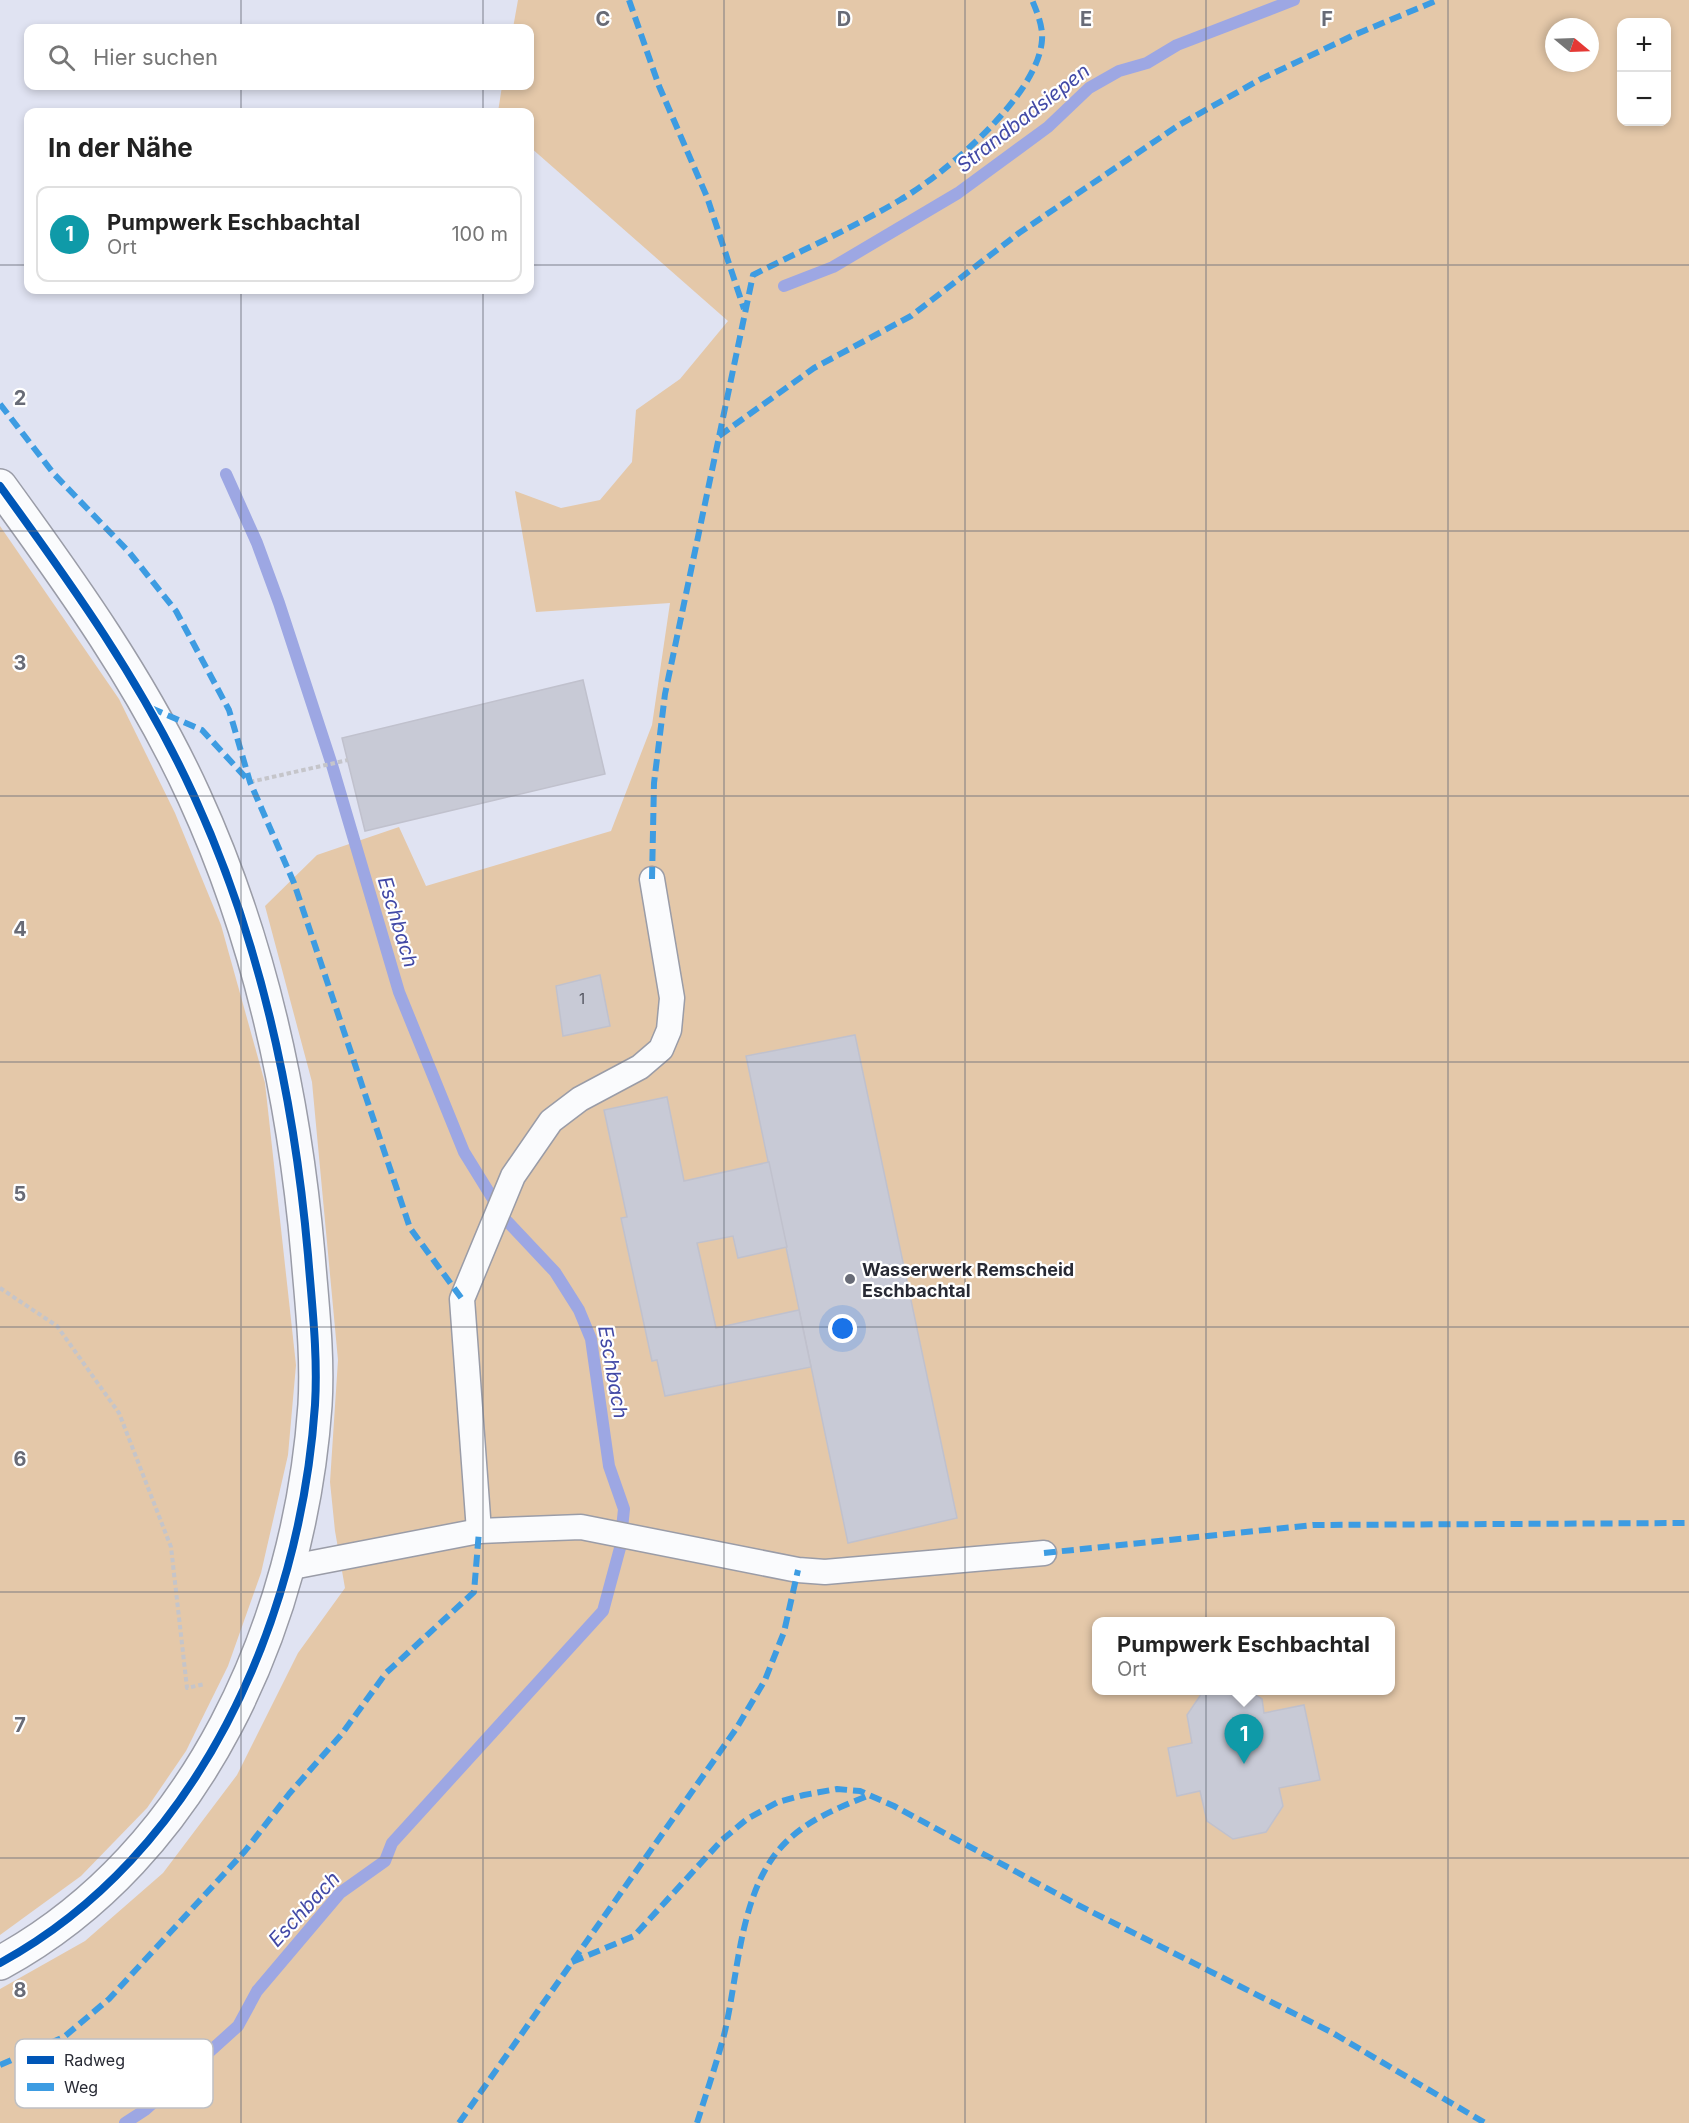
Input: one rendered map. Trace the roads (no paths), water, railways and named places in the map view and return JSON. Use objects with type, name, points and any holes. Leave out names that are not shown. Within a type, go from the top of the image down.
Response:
[{"type":"street","points":[[0,486],[76,593],[151,708],[195,798],[218,852],[246,929],[269,1006],[297,1153],[315,1347],[311,1449],[301,1510],[287,1568],[250,1675],[207,1759],[160,1827],[97,1894],[39,1940],[0,1963]]},
{"type":"lane","points":[[479,1531],[462,1299],[513,1176],[551,1120],[580,1099],[640,1066],[661,1049],[669,1030],[672,998],[652,879]]},
{"type":"lane","points":[[287,1568],[479,1531],[581,1527],[798,1570],[825,1572],[1044,1553]]},
{"type":"waterway","name":"Strandbadsiepen","points":[[784,286],[833,267],[958,193],[1048,127],[1089,88],[1119,71],[1147,63],[1177,45],[1294,0]]},
{"type":"waterway","name":"Eschbach","points":[[213,2049],[238,2026],[257,1991],[340,1893],[385,1861],[392,1843],[603,1611],[620,1548],[624,1509],[609,1466],[591,1339],[579,1310],[555,1272],[506,1220],[464,1152],[399,992],[332,765],[279,603],[257,543],[226,474]]},
{"type":"waterway","name":"Eschbach","points":[[125,2123],[147,2108]]},
{"type":"place","name":"Wasserwerk Remscheid Eschbachtal","points":[[850,1279]]},
{"type":"place","name":"Pumpwerk Eschbachtal","points":[[1244,1764]]}]
